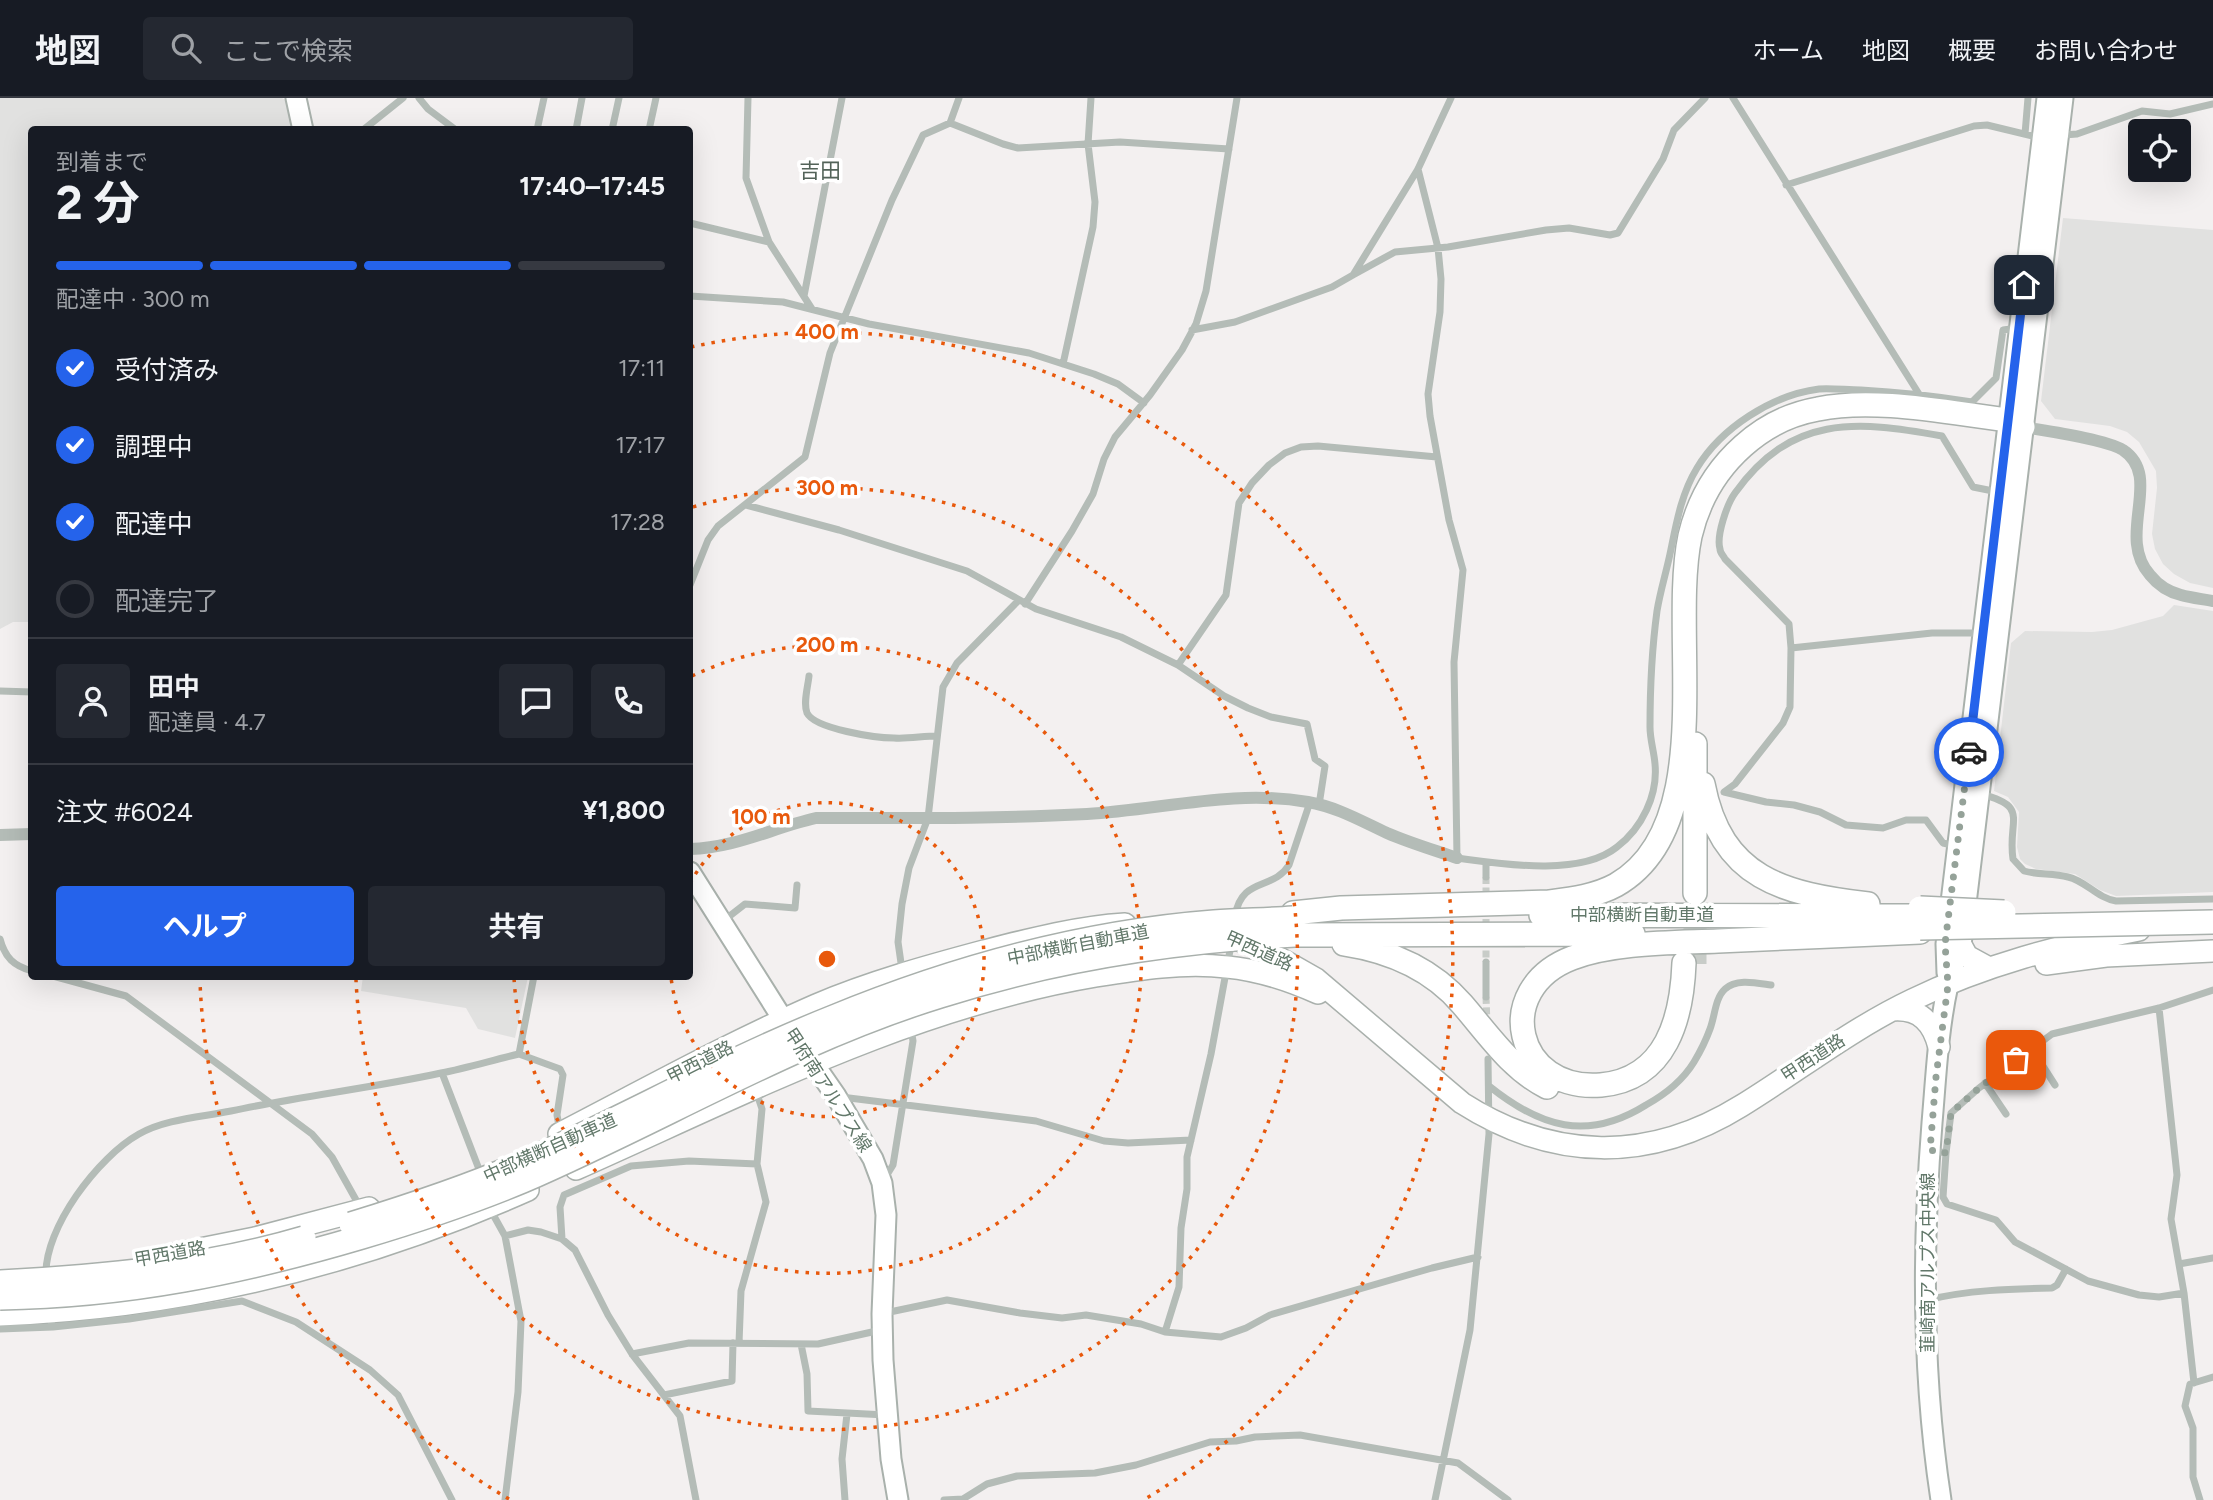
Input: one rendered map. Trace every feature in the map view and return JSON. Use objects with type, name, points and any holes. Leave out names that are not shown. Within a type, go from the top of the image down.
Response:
[{"type":"highway","points":[[1690,892],[1690,743],[1695,588],[1700,538],[1715,496],[1742,459],[1779,431],[1799,423],[1846,414],[1871,414],[2012,425]]},
{"type":"highway","points":[[1690,743],[1719,831],[1728,847],[1754,872],[1769,882],[1813,896],[1920,921]]},
{"type":"highway","points":[[1294,927],[1341,908],[1549,902],[1576,898],[1614,886],[1645,862],[1664,830],[1690,743]]},
{"type":"highway","name":"中部横断自動車道","points":[[0,1282],[155,1269],[226,1257],[309,1236],[412,1205],[513,1166],[778,1041],[881,998],[934,979],[1096,938],[1213,922],[1294,927],[1619,935],[1920,921],[2213,920]]},
{"type":"highway","name":"中部横断自動車道","points":[[1920,921],[2005,926],[2213,920]]},
{"type":"highway","name":"甲西道路","points":[[0,1271],[149,1259],[255,1238],[362,1211],[534,1147],[817,1005],[927,966],[1031,939],[1100,926],[1165,924],[1232,937],[1265,950],[1316,979],[1462,1103],[1489,1120],[1547,1142],[1610,1149],[1640,1146],[1705,1125],[1741,1106],[1810,1059],[1894,1010],[1989,968],[2105,937],[2213,920]]},
{"type":"highway","points":[[1294,927],[1410,962],[1428,973],[1452,994],[1511,1061],[1528,1076],[1554,1090],[1584,1097],[1604,1097],[1641,1085],[1658,1072],[1672,1056],[1684,1037],[1691,1015],[1690,963],[1672,1033],[1648,1065],[1617,1082],[1601,1085],[1564,1081],[1549,1074],[1528,1052],[1521,1022],[1528,995],[1546,973],[1558,964],[1587,954],[1675,943],[1920,921]]},
{"type":"highway","name":"中部横断自動車道","points":[[0,1298],[92,1294],[157,1286],[298,1256],[417,1220],[531,1177],[778,1059],[938,996],[1069,962],[1294,927]]},
{"type":"highway","points":[[1961,945],[1972,959],[1989,968]]},
{"type":"highway","name":"甲西道路","points":[[1948,985],[2070,960],[2142,953],[2213,951]]},
{"type":"highway","name":"甲西道路","points":[[0,1315],[51,1320],[212,1291],[329,1264],[489,1207],[814,1062],[910,1026],[1017,993],[1074,980],[1157,967],[1227,967],[1271,975],[1295,983],[1345,1008],[1381,1035]]},
{"type":"highway","points":[[1894,1010],[1907,1010],[1922,1016],[1934,1030],[1940,1047]]},
{"type":"main road","points":[[296,98],[302,126]]},
{"type":"main road","points":[[1948,985],[1945,944],[1957,846],[1991,632],[2019,328],[2046,98]]},
{"type":"main road","points":[[1948,985],[1961,945],[1979,794],[1999,493],[2041,283],[2063,98]]},
{"type":"main road","name":"甲府南アルプス線","points":[[693,877],[784,1021],[836,1096],[873,1159],[882,1183],[886,1215],[882,1322],[887,1415],[898,1500]]},
{"type":"main road","name":"韮崎南アルプス中央線","points":[[1941,1500],[1929,1380],[1925,1232],[1938,1152],[1940,1047],[1948,985]]},
{"type":"street","points":[[368,126],[403,98]]},
{"type":"street","points":[[419,98],[428,109],[451,126]]},
{"type":"street","points":[[538,126],[544,98]]},
{"type":"street","points":[[577,126],[582,98]]},
{"type":"street","points":[[613,126],[618,98]]},
{"type":"street","points":[[650,126],[656,98]]},
{"type":"street","points":[[748,98],[746,178],[769,242],[813,309]]},
{"type":"street","points":[[804,296],[842,98]]},
{"type":"street","points":[[693,578],[708,540],[718,527],[805,457],[830,353],[892,200],[923,135],[950,123],[959,98]]},
{"type":"street","points":[[1063,364],[1093,227],[1095,202],[1088,144],[1091,98]]},
{"type":"street","points":[[903,974],[898,942],[902,904],[909,868],[928,818],[943,687],[957,663],[1021,602],[1072,531],[1093,494],[1104,459],[1115,437],[1144,403],[1182,350],[1192,330],[1206,291],[1237,98]]},
{"type":"street","points":[[1353,275],[1418,169],[1451,98]]},
{"type":"street","points":[[1192,330],[1235,322],[1332,287],[1395,252],[1569,228],[1610,235],[1618,233],[1663,159],[1674,130],[1705,98]]},
{"type":"street","points":[[1733,98],[1919,394]]},
{"type":"street","points":[[2028,98],[2031,135],[2029,243]]},
{"type":"street","points":[[2031,135],[2040,98]]},
{"type":"street","points":[[2041,283],[2070,98]]},
{"type":"street","points":[[2064,135],[2077,134],[2142,111],[2170,114],[2213,105],[2212,98]]},
{"type":"street","points":[[950,123],[1003,145],[1018,148],[1120,142],[1229,149]]},
{"type":"street","points":[[1786,185],[1974,126],[1987,125],[2031,135]]},
{"type":"street","points":[[1418,169],[1438,248],[1441,279],[1440,312],[1429,394],[1449,520],[1463,570],[1454,662],[1457,858]]},
{"type":"street","points":[[693,224],[769,242]]},
{"type":"street","points":[[693,296],[783,302],[869,324],[999,346],[1063,364],[1118,384],[1144,403]]},
{"type":"street","points":[[693,849],[724,846],[816,818],[1090,814],[1249,797],[1315,803],[1457,858],[1539,865],[1591,862],[1616,848],[1634,831],[1655,790],[1650,728],[1657,610],[1684,497],[1697,468],[1727,433],[1769,406],[1796,394],[1819,389],[1919,394],[1972,402],[1996,378],[2003,330],[2019,328]]},
{"type":"street","points":[[2012,425],[2101,443],[2124,451],[2132,459],[2141,479],[2135,536],[2136,549],[2146,572],[2166,589],[2181,595],[2213,600]]},
{"type":"street","points":[[1957,846],[1943,843],[1926,820],[1906,820],[1883,828],[1846,825],[1820,812],[1794,805],[1721,793],[1735,784],[1783,723],[1790,707],[1791,648],[1789,624],[1724,559],[1719,548],[1727,505],[1761,462],[1777,449],[1810,432],[1835,427],[1896,429],[1942,436],[1973,487],[1999,493]]},
{"type":"street","points":[[1178,665],[1226,595],[1239,503],[1252,482],[1269,465],[1285,453],[1301,447],[1318,446],[1437,457]]},
{"type":"street","points":[[746,505],[944,562],[967,571],[1021,602],[1121,637],[1178,665],[1224,696],[1248,708],[1270,717],[1307,724],[1315,759],[1325,766],[1315,803],[1284,873],[1245,892],[1236,910],[1211,1054],[1187,1157],[1179,1287],[1165,1332]]},
{"type":"street","points":[[1791,648],[1932,633],[1991,632]]},
{"type":"street","points":[[809,676],[805,709],[809,717],[827,726],[873,737],[937,736]]},
{"type":"street","points":[[0,691],[28,692]]},
{"type":"street","points":[[1655,790],[1667,793]]},
{"type":"street","points":[[1979,794],[2006,802],[2012,809],[2013,859],[2024,871],[2078,880],[2105,899],[2116,901],[2213,899]]},
{"type":"street","points":[[0,835],[28,834]]},
{"type":"street","points":[[1486,862],[1486,877]]},
{"type":"street","points":[[721,922],[745,904],[795,908],[797,885]]},
{"type":"street","points":[[0,939],[3,953],[16,966],[28,970]]},
{"type":"street","points":[[1486,962],[1486,997]]},
{"type":"street","points":[[68,980],[126,996],[312,1134],[332,1157],[362,1211]]},
{"type":"street","points":[[519,1054],[533,980]]},
{"type":"street","points":[[1489,1086],[1517,1107],[1547,1121],[1586,1127],[1604,1125],[1640,1109],[1676,1083],[1693,1064],[1711,1027],[1722,991],[1730,984],[1751,982],[1771,985]]},
{"type":"street","points":[[2184,1293],[2159,1297],[2107,1288],[2015,1242],[1996,1220],[1947,1204],[1943,1197],[1938,1152],[1951,1113],[1985,1083],[2052,1034],[2158,1009],[2213,990]]},
{"type":"street","points":[[2158,1009],[2177,1175],[2171,1219],[2184,1293],[2194,1383]]},
{"type":"street","points":[[882,1183],[893,1165],[913,1041],[910,1026]]},
{"type":"street","points":[[2032,1049],[2055,1085]]},
{"type":"street","points":[[51,1320],[47,1251],[78,1192],[121,1146],[140,1133],[165,1125],[269,1103],[442,1073],[519,1054],[560,1069],[563,1075],[557,1115],[560,1134]]},
{"type":"street","points":[[1435,1500],[1470,1330],[1489,1120],[1488,1059]]},
{"type":"street","points":[[442,1073],[480,1169],[489,1207],[505,1236],[521,1321],[518,1392],[505,1500]]},
{"type":"street","points":[[1985,1083],[2006,1114]]},
{"type":"street","points":[[664,1395],[732,1381],[741,1292],[766,1202],[757,1164],[762,1109],[755,1087]]},
{"type":"street","points":[[836,1096],[1036,1121],[1104,1142],[1191,1140]]},
{"type":"street","points":[[562,1239],[560,1207],[564,1195],[631,1166],[689,1161],[757,1164]]},
{"type":"street","points":[[505,1236],[528,1230],[541,1232],[562,1239],[575,1250],[608,1315],[632,1354],[680,1416],[696,1500]]},
{"type":"street","points":[[632,1354],[689,1343],[818,1344],[947,1300],[1062,1318],[1086,1315],[1141,1324],[1165,1332],[1221,1337],[1270,1315],[1478,1257]]},
{"type":"street","points":[[2179,1264],[2213,1258]]},
{"type":"street","points":[[1925,1300],[1999,1289],[2052,1288],[2057,1285],[2066,1269]]},
{"type":"street","points":[[0,1329],[51,1320],[129,1320],[242,1301],[296,1322],[370,1370],[398,1395],[452,1500]]},
{"type":"street","points":[[801,1344],[807,1374],[808,1411],[887,1415]]},
{"type":"street","points":[[2200,1500],[2193,1477],[2193,1428],[2185,1406],[2190,1384],[2213,1377]]},
{"type":"street","points":[[845,1500],[842,1460],[847,1414]]},
{"type":"street","points":[[944,1500],[963,1499],[988,1484],[1017,1476],[1096,1473],[1136,1465],[1210,1443],[1300,1435],[1458,1463],[1508,1500]]},
{"type":"shaded area","points":[[0,98],[282,98],[289,102],[294,126],[28,126],[28,622],[13,622],[0,629]]},
{"type":"shaded area","points":[[2063,218],[2213,230],[2213,588],[2190,583],[2174,574],[2163,564],[2155,549],[2152,534],[2156,471],[2139,442],[2127,432],[2110,426],[2055,419],[2041,401]]},
{"type":"shaded area","points":[[2174,605],[2213,611],[2213,892],[2116,896],[2100,890],[2075,874],[2036,869],[2025,864],[2020,859],[2017,847],[2019,812],[2008,797],[1994,791],[2011,643],[2025,631],[2112,630],[2163,616]]},
{"type":"shaded area","points":[[362,980],[527,980],[515,1038],[478,1029],[466,1008],[361,991]]},
{"type":"tunnel","points":[[1486,877],[1486,962]]},
{"type":"tunnel","points":[[1695,896],[1695,964]]},
{"type":"tunnel","points":[[1486,997],[1487,1024]]},
{"type":"way so far","points":[[1969,752],[1945,944],[1948,985],[1930,1150],[1946,1153],[1951,1113],[2016,1060]]},
{"type":"district","name":"吉田","points":[[820,170]]},
{"type":"route","points":[[1969,752],[2024,285]]}]
